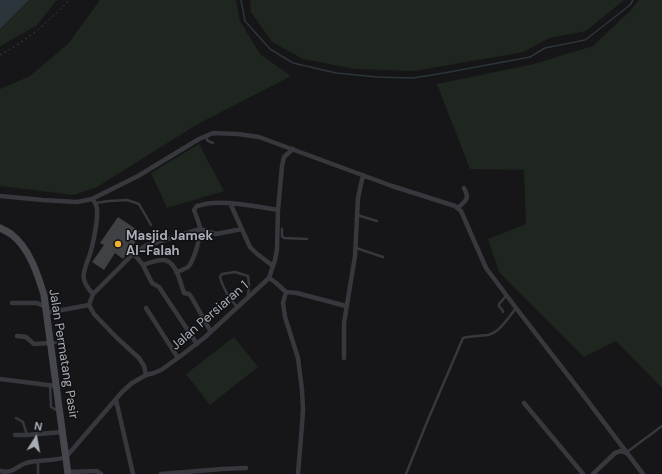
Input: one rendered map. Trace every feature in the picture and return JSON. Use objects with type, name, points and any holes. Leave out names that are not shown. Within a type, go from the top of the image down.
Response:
[{"type":"main road","name":"Jalan Permatang Pasir","points":[[0,228],[10,233],[24,248],[39,278],[44,296],[50,343],[53,386],[60,412],[68,473]]},
{"type":"street","points":[[0,196],[77,202],[92,199],[138,176],[205,136],[213,133],[259,137],[401,189],[458,208],[461,211],[486,268],[643,474]]},
{"type":"street","name":"Jalan Persiaran 1","points":[[66,457],[122,392],[132,383],[146,375],[161,370],[197,344],[248,299],[269,278],[278,249],[280,229],[278,210],[282,166],[284,157],[293,149]]},
{"type":"street","points":[[344,358],[344,323],[355,248],[358,198],[363,175]]},
{"type":"street","points":[[458,208],[468,196],[464,188]]},
{"type":"street","points":[[92,199],[96,203],[97,217],[90,253],[83,273],[85,283],[93,294]]},
{"type":"street","points":[[176,272],[187,268],[191,264],[193,258],[200,229],[194,210],[197,206],[213,203],[230,203],[278,210]]},
{"type":"street","points":[[230,203],[250,247],[273,266]]},
{"type":"street","points":[[146,375],[144,366],[139,358],[94,314],[89,305],[93,294],[134,254],[145,246],[200,229],[216,234],[242,229]]},
{"type":"street","points":[[134,254],[143,265],[152,283],[159,287],[197,344]]},
{"type":"street","points":[[143,265],[163,260],[175,266],[184,293],[189,294],[192,298],[211,332]]},
{"type":"street","points":[[269,278],[286,292],[297,293],[346,306]]},
{"type":"street","points":[[286,292],[283,303],[285,317],[298,358],[302,390],[303,418],[298,474]]},
{"type":"street","points":[[12,304],[37,303],[46,310],[89,305]]},
{"type":"street","points":[[146,308],[178,358]]},
{"type":"street","points":[[17,336],[26,337],[34,344],[50,343]]},
{"type":"street","points":[[0,379],[53,386]]},
{"type":"street","points":[[116,400],[133,474]]},
{"type":"street","points":[[524,403],[583,474]]},
{"type":"street","points":[[15,435],[63,432]]},
{"type":"street","points":[[593,474],[615,454],[621,451],[626,453]]},
{"type":"street","points":[[0,471],[9,472],[27,463],[53,461],[66,457]]},
{"type":"street","points":[[16,474],[18,468]]},
{"type":"street","points":[[161,474],[246,468]]},
{"type":"street","points":[[68,473],[97,471],[100,474]]},
{"type":"lane","points":[[205,136],[208,141],[213,143]]},
{"type":"lane","points":[[96,203],[127,200],[139,204],[151,225]]},
{"type":"lane","points":[[357,215],[377,221]]},
{"type":"lane","points":[[280,229],[284,238],[307,239]]},
{"type":"lane","points":[[355,248],[383,257]]},
{"type":"lane","points":[[238,308],[227,296],[221,281],[220,276],[222,274],[235,272],[248,276],[248,299]]},
{"type":"lane","points":[[503,312],[499,304],[506,296]]},
{"type":"lane","points":[[406,474],[463,338],[469,336],[490,335],[498,330],[516,308]]},
{"type":"lane","points":[[50,343],[62,342]]},
{"type":"lane","points":[[16,418],[23,422],[27,435]]},
{"type":"lane","points":[[626,453],[662,426]]},
{"type":"lane","points":[[38,462],[38,474]]},
{"type":"path","points":[[0,55],[19,44],[36,31],[55,15],[68,0]]},
{"type":"shaded area","points":[[0,0],[29,0],[0,29]]},
{"type":"shaded area","points":[[29,0],[57,0],[36,26],[0,46],[0,29]]},
{"type":"shaded area","points":[[100,0],[236,0],[240,21],[260,54],[291,76],[196,125],[97,187],[74,195],[0,186],[0,89],[30,76],[68,44]]},
{"type":"shaded area","points":[[250,0],[624,0],[586,31],[549,38],[524,52],[414,71],[355,69],[303,59],[272,42],[251,12]]},
{"type":"shaded area","points":[[639,0],[662,0],[662,388],[616,341],[584,357],[499,272],[488,239],[526,224],[524,170],[470,169],[437,84],[534,64],[593,46],[630,11]]},
{"type":"shaded area","points":[[199,144],[224,191],[167,208],[151,173]]},
{"type":"shaded area","points":[[234,337],[258,367],[210,405],[186,374]]},
{"type":"building","name":"Masjid Jamek Al-Falah","points":[[118,217],[142,233],[123,259],[115,253],[104,270],[92,262],[104,245],[100,243]]},
{"type":"waterway","points":[[241,0],[245,21],[270,49],[293,63],[336,73],[377,77],[413,78],[530,57],[545,48],[585,40],[630,5],[633,0]]},
{"type":"place","name":"Masjid Jamek Al-Falah","points":[[118,244]]}]
